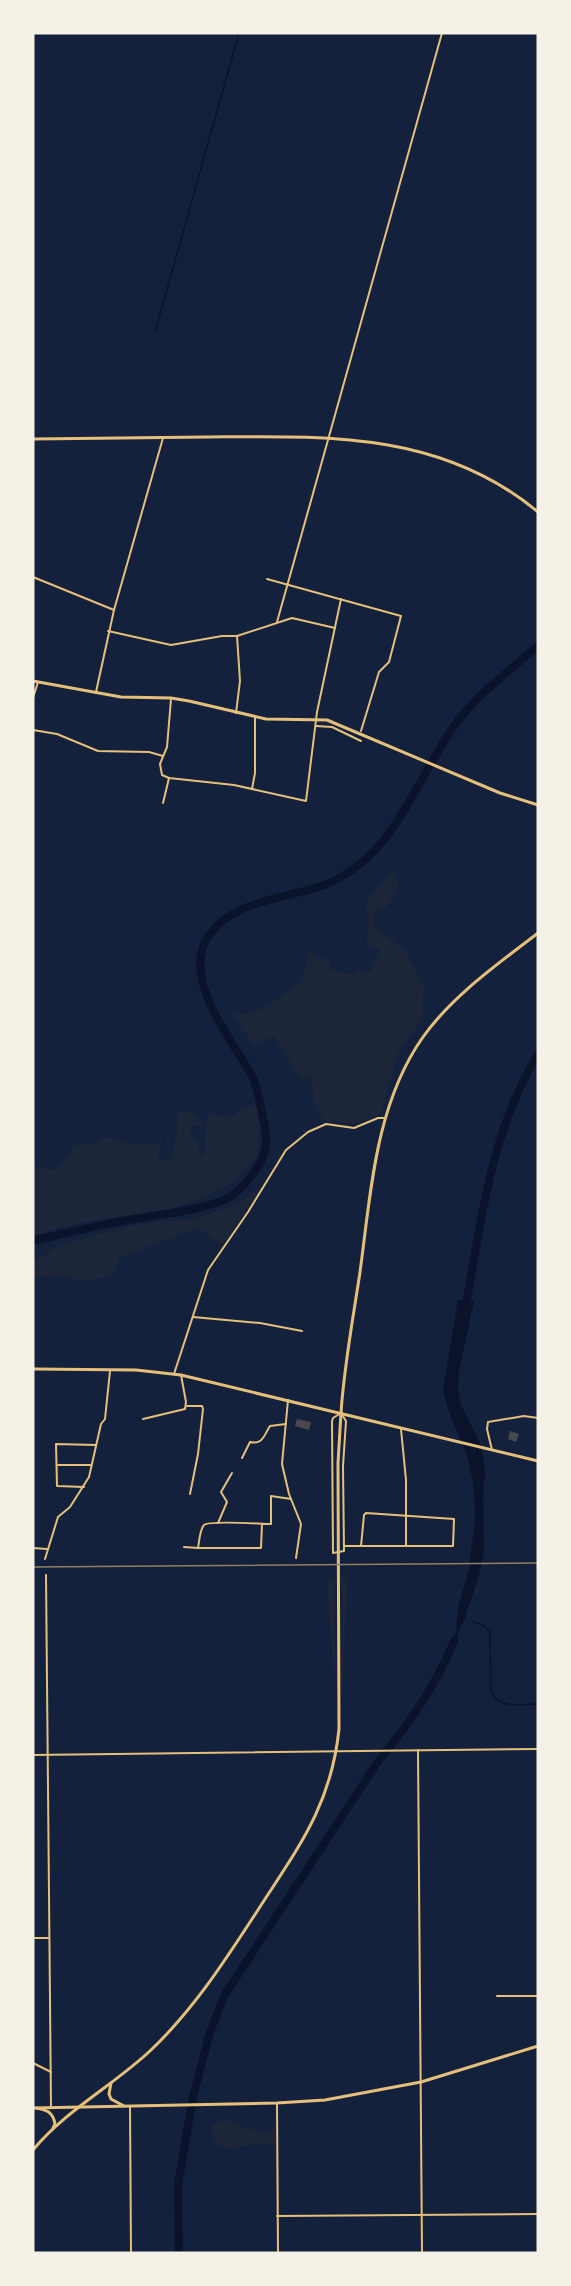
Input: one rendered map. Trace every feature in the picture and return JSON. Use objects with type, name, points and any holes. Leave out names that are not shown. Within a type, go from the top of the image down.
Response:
[{"type":"main road","points":[[33,439],[328,437],[384,443],[439,457],[484,477],[538,512]]},
{"type":"main road","points":[[33,681],[121,697],[171,698],[255,717],[327,720],[500,794],[538,805]]},
{"type":"main road","points":[[33,2150],[52,2130],[149,2052],[178,2023],[217,1975],[313,1823],[327,1789],[337,1752],[340,1714],[338,1498],[341,1413],[372,1187],[385,1118],[402,1073],[433,1024],[475,984],[538,933]]},
{"type":"main road","points":[[33,1369],[110,1370],[181,1375],[538,1461]]},
{"type":"main road","points":[[35,2108],[277,2103],[357,2096],[421,2082],[538,2046]]},
{"type":"main road","points":[[111,2082],[109,2094],[111,2099],[124,2106]]},
{"type":"main road","points":[[35,2108],[49,2111],[52,2114],[55,2124],[52,2130]]},
{"type":"street","points":[[277,622],[442,33]]},
{"type":"street","points":[[96,692],[108,631],[163,438]]},
{"type":"street","points":[[33,577],[114,610]]},
{"type":"street","points":[[267,579],[401,616],[389,662],[380,672],[361,731]]},
{"type":"street","points":[[171,698],[167,747],[160,764],[160,772],[169,778],[216,782],[306,801],[316,719],[340,599]]},
{"type":"street","points":[[108,631],[171,645],[222,636],[237,636],[292,618],[334,628]]},
{"type":"street","points":[[237,636],[240,681],[237,713]]},
{"type":"street","points":[[33,698],[38,682]]},
{"type":"street","points":[[252,789],[255,773],[255,717]]},
{"type":"street","points":[[316,726],[332,727],[361,741]]},
{"type":"street","points":[[33,730],[57,734],[98,751],[149,752],[163,756]]},
{"type":"street","points":[[163,803],[169,778]]},
{"type":"street","points":[[174,1374],[208,1270],[290,1146],[309,1132],[326,1124],[354,1128],[366,1125],[378,1118],[385,1118]]},
{"type":"street","points":[[193,1317],[260,1323],[302,1331]]},
{"type":"street","points":[[45,1559],[58,1517],[70,1507],[84,1487],[101,1424],[105,1419],[110,1370]]},
{"type":"street","points":[[181,1375],[187,1406]]},
{"type":"street","points":[[288,1400],[282,1464],[291,1499],[301,1524],[296,1558]]},
{"type":"street","points":[[143,1419],[183,1410],[187,1406],[202,1406],[198,1454],[190,1494]]},
{"type":"street","points":[[341,1413],[346,1420],[343,1466],[344,1546],[342,1553],[333,1553],[332,1421],[341,1413]]},
{"type":"street","points":[[492,1450],[487,1429],[488,1422],[524,1416],[538,1418]]},
{"type":"street","points":[[242,1458],[250,1442],[255,1443],[262,1440],[270,1426],[285,1424]]},
{"type":"street","points":[[401,1427],[406,1480],[406,1546]]},
{"type":"street","points":[[84,1487],[57,1486],[56,1444],[96,1444]]},
{"type":"street","points":[[57,1465],[91,1466]]},
{"type":"street","points":[[218,1523],[227,1502],[221,1492],[232,1473]]},
{"type":"street","points":[[198,1548],[205,1524],[270,1524],[271,1496],[291,1499]]},
{"type":"street","points":[[344,1546],[361,1546],[453,1546],[454,1521],[451,1518],[365,1514],[361,1546]]},
{"type":"street","points":[[184,1547],[261,1548],[262,1524]]},
{"type":"street","points":[[33,1548],[47,1549]]},
{"type":"street","points":[[46,1575],[51,2107]]},
{"type":"street","points":[[33,1755],[538,1749]]},
{"type":"street","points":[[418,1750],[422,2253]]},
{"type":"street","points":[[33,1938],[49,1938]]},
{"type":"street","points":[[497,1996],[538,1996]]},
{"type":"street","points":[[33,2063],[51,2072]]},
{"type":"street","points":[[277,2103],[278,2253]]},
{"type":"street","points":[[130,2106],[130,2253]]},
{"type":"street","points":[[277,2216],[538,2214]]},
{"type":"shaded area","points":[[394,871],[398,884],[386,908],[374,911],[373,925],[406,951],[424,986],[422,1020],[398,1054],[381,1111],[362,1122],[326,1121],[318,1113],[316,1107],[311,1076],[301,1080],[274,1036],[254,1046],[232,1012],[250,1014],[275,1001],[300,982],[307,963],[307,953],[310,952],[328,959],[331,970],[354,975],[357,969],[370,972],[381,950],[367,944],[369,925],[366,901]]},
{"type":"shaded area","points":[[256,1104],[259,1148],[255,1158],[232,1183],[192,1203],[170,1209],[84,1222],[33,1235],[33,1166],[56,1170],[74,1146],[97,1142],[105,1137],[132,1145],[133,1143],[145,1146],[147,1143],[159,1146],[164,1130],[157,1159],[170,1160],[175,1144],[179,1110],[189,1112],[201,1119],[201,1126],[191,1125],[190,1138],[198,1140],[200,1155],[205,1156],[206,1123],[210,1113],[225,1117],[236,1115],[237,1111]]},
{"type":"shaded area","points":[[262,1186],[222,1246],[198,1228],[119,1258],[112,1276],[79,1280],[56,1275],[33,1279],[33,1261],[61,1245],[126,1227],[161,1221],[193,1220],[239,1203]]},
{"type":"shaded area","points":[[458,1300],[474,1302],[459,1370],[458,1390],[461,1405],[481,1445],[486,1478],[483,1488],[482,1563],[465,1617],[467,1618],[451,1650],[449,1649],[456,1632],[458,1607],[467,1577],[465,1575],[468,1574],[475,1520],[474,1489],[468,1458],[448,1409],[443,1390]]},
{"type":"shaded area","points":[[334,1577],[343,1577],[347,1582],[342,1691],[342,1580],[335,1580],[335,1689],[327,1585],[328,1581]]},
{"type":"shaded area","points":[[229,2120],[253,2131],[275,2131],[275,2145],[229,2148],[219,2146],[213,2135],[212,2126]]},
{"type":"building","points":[[297,1419],[311,1422],[309,1430],[295,1426]]},
{"type":"building","points":[[510,1431],[519,1434],[516,1442],[508,1439]]},
{"type":"waterway","points":[[155,332],[239,33]]},
{"type":"waterway","points":[[33,1241],[214,1204],[229,1198],[249,1180],[260,1164],[265,1151],[265,1126],[252,1076],[224,1030],[206,994],[201,976],[200,958],[205,942],[214,928],[241,910],[327,884],[366,859],[389,833],[459,720],[491,686],[538,646]]},
{"type":"waterway","points":[[465,1311],[482,1211],[498,1147],[522,1084],[538,1054]]},
{"type":"waterway","points":[[473,1622],[481,1624],[490,1632],[491,1691],[494,1697],[511,1705],[538,1704]]},
{"type":"waterway","points":[[179,2253],[178,2185],[193,2097],[210,2032],[224,1996],[379,1760],[421,1703],[454,1641]]},
{"type":"railway","points":[[33,1567],[538,1563]]}]
